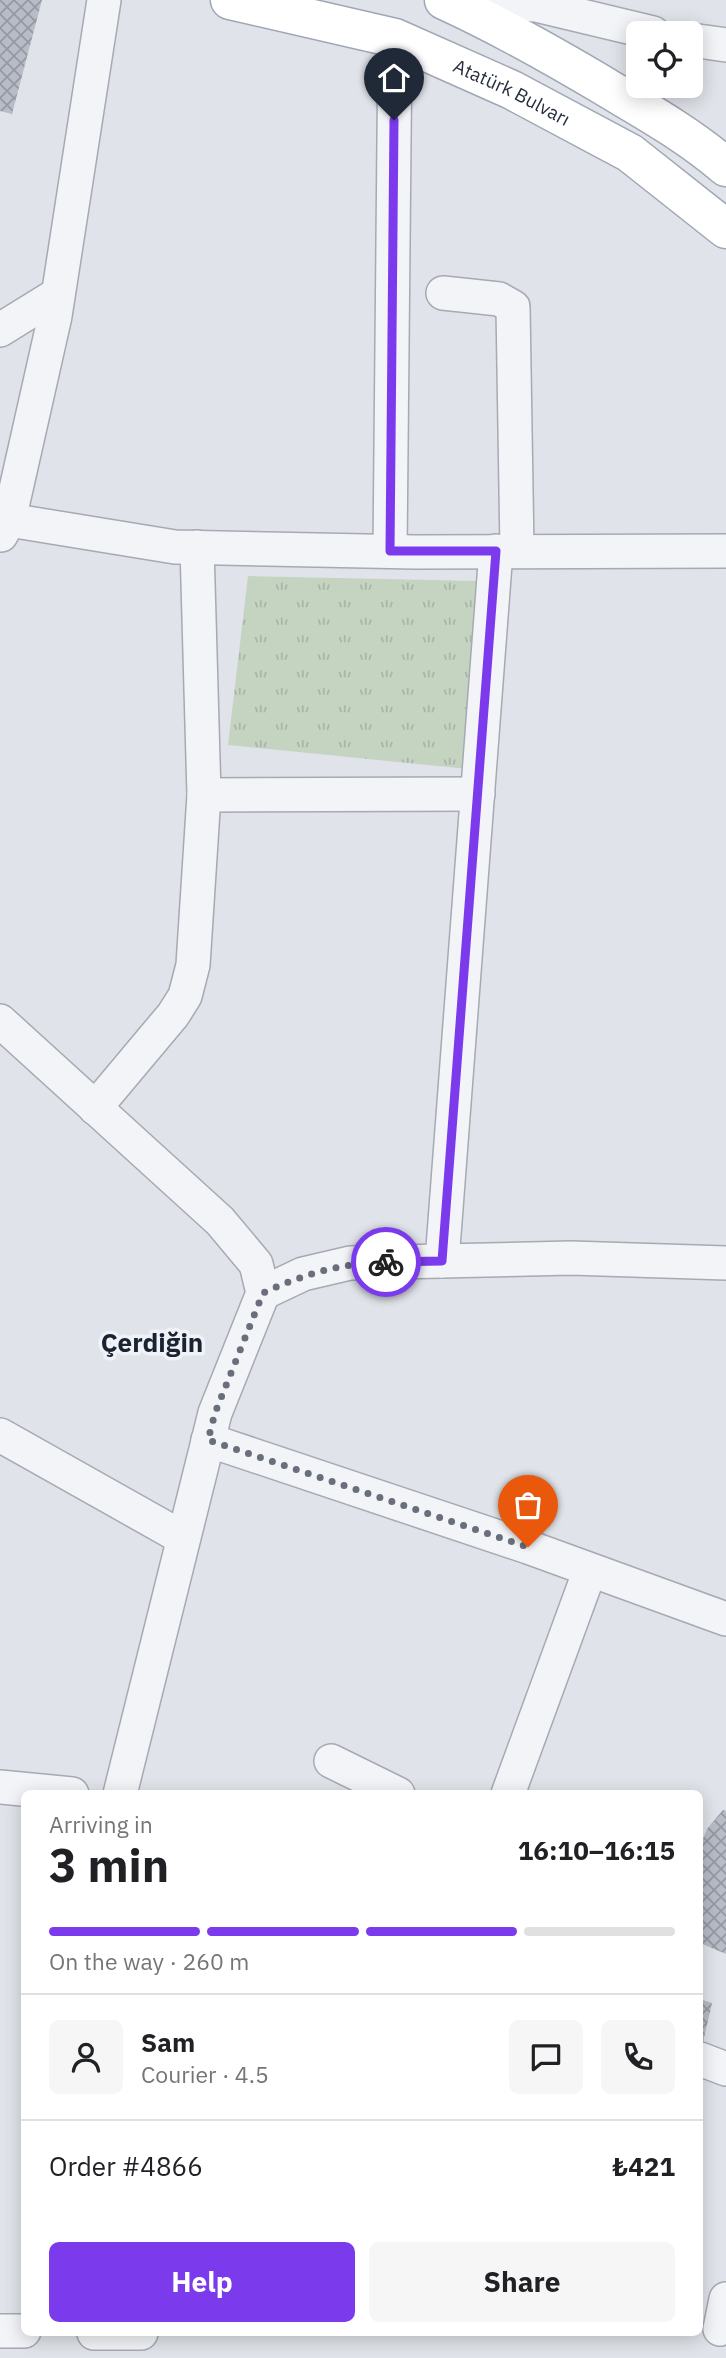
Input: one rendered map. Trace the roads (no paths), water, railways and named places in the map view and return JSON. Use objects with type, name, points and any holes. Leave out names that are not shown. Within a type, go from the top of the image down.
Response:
[{"type":"main road","name":"Atatürk Bulvarı","points":[[230,0],[395,38],[512,90],[630,153],[726,229]]},
{"type":"main road","points":[[445,1],[514,34],[694,139],[726,167]]},
{"type":"street","points":[[104,0],[58,294],[3,523],[174,547],[390,551],[726,551]]},
{"type":"street","points":[[445,1],[536,5],[626,27]]},
{"type":"street","points":[[390,551],[395,38]]},
{"type":"street","points":[[703,41],[726,44]]},
{"type":"street","points":[[442,1261],[478,794],[507,551],[513,307],[499,299],[443,293]]},
{"type":"street","points":[[0,330],[58,294]]},
{"type":"street","points":[[95,1108],[173,1015],[185,996],[193,965],[204,795],[197,547]]},
{"type":"street","points":[[204,795],[478,794]]},
{"type":"street","points":[[0,1021],[220,1222],[256,1264],[263,1293],[215,1413],[121,1790]]},
{"type":"street","points":[[263,1293],[303,1274],[350,1263],[571,1258],[726,1262]]},
{"type":"street","points":[[0,1435],[183,1538]]},
{"type":"street","points":[[208,1440],[726,1619]]},
{"type":"street","points":[[509,1790],[590,1570]]},
{"type":"street","points":[[331,1761],[390,1790]]},
{"type":"street","points":[[0,1787],[31,1790]]},
{"type":"street","points":[[703,2060],[726,2069]]},
{"type":"street","points":[[0,2331],[21,2331]]},
{"type":"street","points":[[119,2336],[119,2358]]},
{"type":"district","name":"Çerdiğin","points":[[152,1343]]}]
